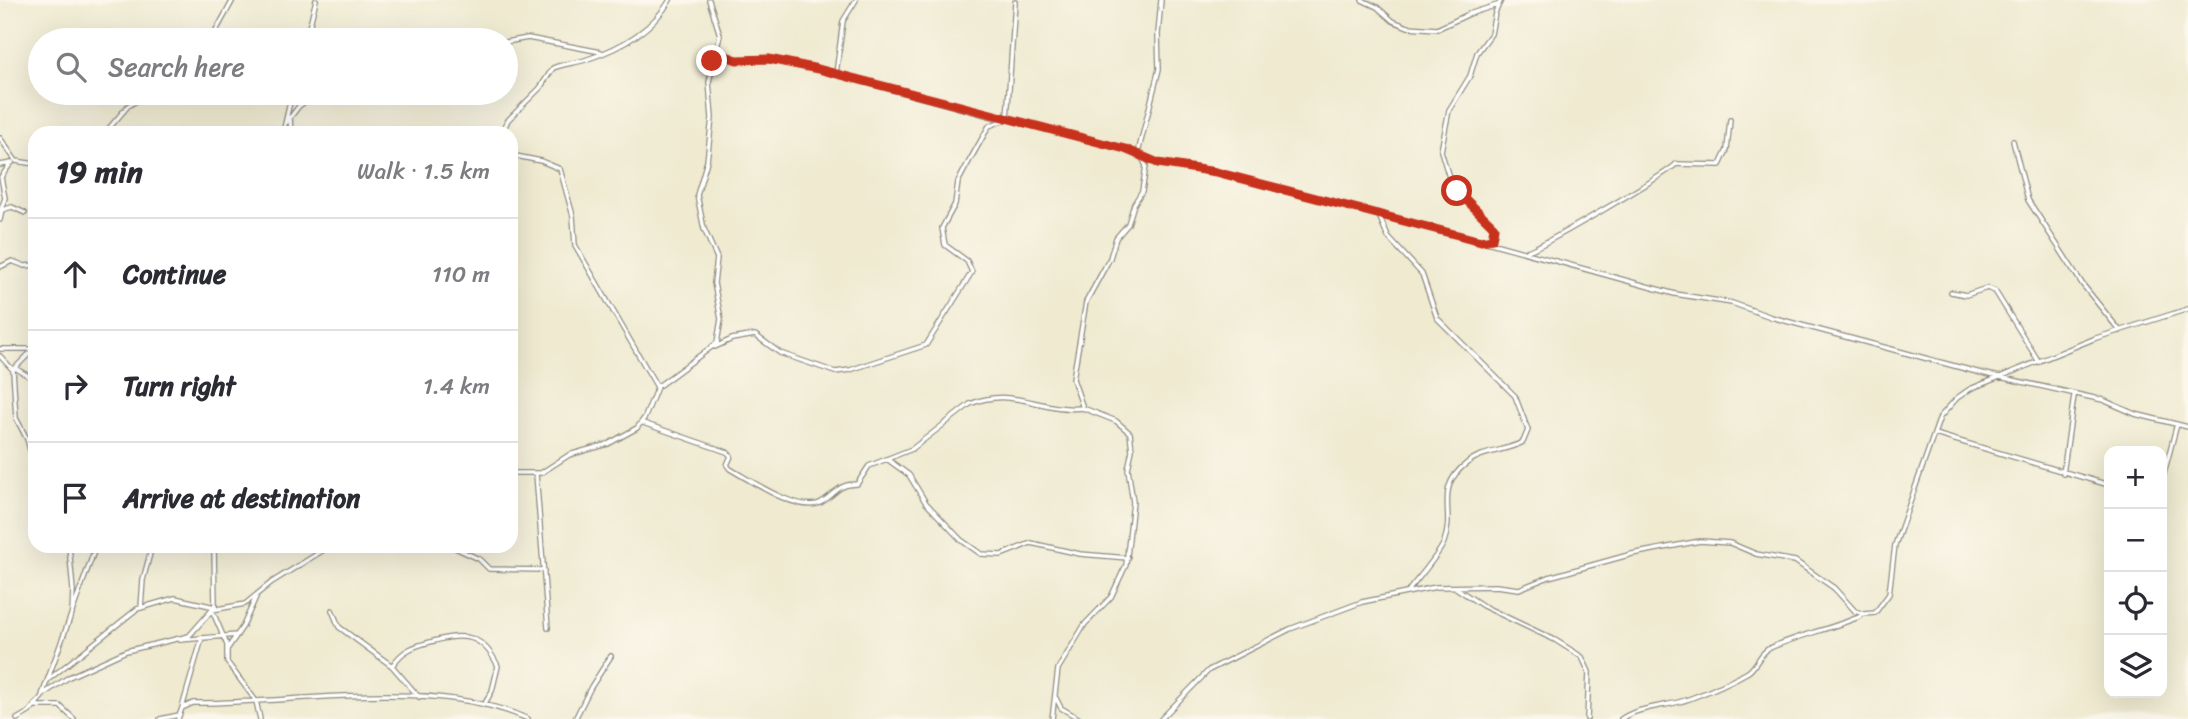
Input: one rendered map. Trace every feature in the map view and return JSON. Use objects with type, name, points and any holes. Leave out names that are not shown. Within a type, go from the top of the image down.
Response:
[{"type":"street","points":[[219,28],[233,0]]},
{"type":"street","points":[[309,28],[316,0]]},
{"type":"street","points":[[505,126],[540,88],[553,68],[603,52],[648,28],[670,0]]},
{"type":"street","points":[[709,0],[720,32],[709,82],[712,118],[708,153],[697,195],[704,229],[718,258],[714,283],[721,319],[715,347]]},
{"type":"street","points":[[836,74],[843,21],[856,0]]},
{"type":"street","points":[[1083,408],[1073,384],[1086,302],[1110,258],[1115,238],[1128,224],[1134,204],[1142,191],[1146,166],[1139,154],[1159,69],[1161,0]]},
{"type":"street","points":[[1362,0],[1377,7],[1393,21],[1408,27],[1437,29],[1469,13],[1500,2]]},
{"type":"street","points":[[1006,119],[1014,2]]},
{"type":"street","points":[[1483,241],[1493,238],[1494,227],[1451,184],[1443,160],[1441,141],[1449,110],[1472,73],[1477,53],[1491,34],[1500,2]]},
{"type":"street","points":[[518,41],[536,39],[603,52]]},
{"type":"street","points":[[715,52],[737,60],[769,59],[836,74],[1139,154],[1166,165],[1216,172],[1525,251],[1675,294],[1732,303],[1771,317],[2000,377],[2074,396],[2103,400],[2136,414],[2188,427]]},
{"type":"street","points":[[111,126],[130,105]]},
{"type":"street","points":[[285,126],[290,105]]},
{"type":"street","points":[[286,123],[304,105]]},
{"type":"street","points":[[290,117],[291,126]]},
{"type":"street","points":[[518,473],[537,474],[569,455],[608,444],[643,422],[657,387],[683,365],[732,339],[755,335],[787,356],[840,372],[926,345],[972,272],[967,261],[945,245],[942,228],[955,204],[958,182],[989,126],[1006,119]]},
{"type":"street","points":[[1525,251],[1556,238],[1669,172],[1675,164],[1720,165],[1728,148],[1730,120]]},
{"type":"street","points":[[0,138],[14,162]]},
{"type":"street","points":[[2012,141],[2028,200],[2083,285],[2120,331]]},
{"type":"street","points":[[518,156],[541,161],[560,169],[573,216],[575,245],[657,387]]},
{"type":"street","points":[[0,220],[5,198],[1,177],[14,162]]},
{"type":"street","points":[[0,165],[14,162],[28,163]]},
{"type":"street","points":[[1,211],[14,208],[25,213]]},
{"type":"street","points":[[1378,213],[1388,237],[1422,274],[1437,318],[1515,396],[1528,426],[1523,442],[1471,460],[1453,481],[1446,494],[1448,523],[1445,541],[1409,591]]},
{"type":"street","points":[[0,267],[12,261],[28,266]]},
{"type":"street","points":[[1951,292],[1966,295],[1987,288],[1995,291],[2039,362]]},
{"type":"street","points":[[1621,719],[1635,712],[1690,699],[1748,672],[1770,648],[1791,642],[1800,635],[1835,627],[1879,610],[1889,594],[1895,545],[1942,413],[1961,394],[2120,331],[2188,309]]},
{"type":"street","points":[[0,349],[28,350]]},
{"type":"street","points":[[0,356],[14,369],[28,376]]},
{"type":"street","points":[[28,356],[14,369],[16,418],[28,443]]},
{"type":"street","points":[[2063,474],[2074,396]]},
{"type":"street","points":[[643,422],[727,452],[731,456],[727,465],[730,469],[804,506],[821,502],[839,486],[857,484],[869,466],[912,450],[970,404],[991,397],[1020,398],[1057,409],[1083,408],[1116,421],[1130,433],[1132,450],[1128,469],[1133,502],[1128,558],[1114,592],[1085,624],[1058,669],[1052,719]]},
{"type":"street","points":[[2167,462],[2177,424]]},
{"type":"street","points":[[1935,434],[2063,474],[2104,484]]},
{"type":"street","points":[[887,459],[909,475],[926,503],[961,540],[981,554],[1000,555],[1031,543],[1080,554],[1128,558]]},
{"type":"street","points":[[537,474],[548,628]]},
{"type":"street","points":[[1161,719],[1193,683],[1217,665],[1303,624],[1370,600],[1409,591],[1455,587],[1496,586],[1519,589],[1549,577],[1632,554],[1700,541],[1723,541],[1756,554],[1795,561],[1834,588],[1855,611],[1864,614]]},
{"type":"street","points":[[70,553],[72,616]]},
{"type":"street","points":[[18,719],[35,706],[41,697],[94,553]]},
{"type":"street","points":[[141,608],[143,580],[150,553]]},
{"type":"street","points":[[214,553],[214,609],[227,650],[227,662],[256,701],[260,719]]},
{"type":"street","points":[[49,679],[119,621],[141,608],[174,598],[214,609],[239,606],[319,553]]},
{"type":"street","points":[[466,553],[479,559],[489,569],[544,570]]},
{"type":"street","points":[[1455,587],[1483,606],[1555,640],[1582,657],[1589,671],[1587,719]]},
{"type":"street","points":[[227,650],[256,595]]},
{"type":"street","points":[[173,641],[193,633],[214,609]]},
{"type":"street","points":[[332,610],[339,627],[392,666],[419,697]]},
{"type":"street","points":[[41,697],[69,677],[138,648],[173,641],[237,635]]},
{"type":"street","points":[[392,666],[407,649],[453,635],[468,637],[487,648],[498,666],[492,691],[484,705]]},
{"type":"street","points":[[160,719],[179,717],[202,638]]},
{"type":"street","points":[[575,719],[611,656]]},
{"type":"street","points":[[182,708],[193,703],[419,697],[484,705],[528,719]]},
{"type":"street","points":[[1055,697],[1061,708],[1080,719]]},
{"type":"street","points":[[35,706],[60,706],[74,719]]},
{"type":"route","points":[[712,61],[715,52],[737,60],[769,59],[818,69],[1004,120],[1028,123],[1125,149],[1166,165],[1216,172],[1481,241],[1492,239],[1494,227],[1457,191]]}]
